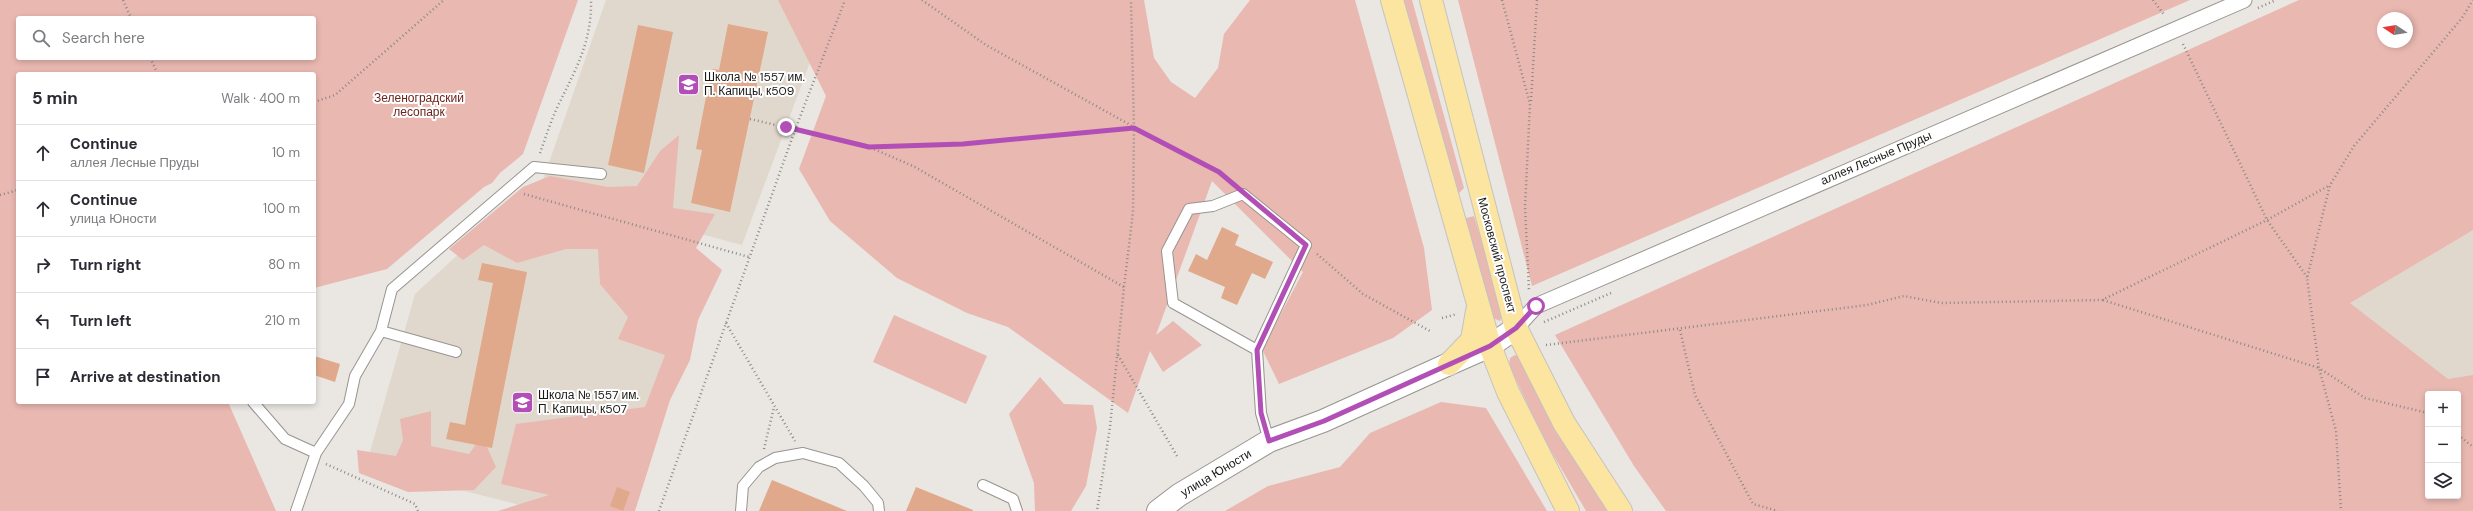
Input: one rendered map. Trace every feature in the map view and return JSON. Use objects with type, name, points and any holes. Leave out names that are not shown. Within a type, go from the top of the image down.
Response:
[{"type":"main road","points":[[1392,0],[1449,208],[1490,346],[1505,384],[1568,511]]},
{"type":"main road","name":"Московский проспект","points":[[1431,0],[1516,328],[1564,422],[1620,511]]},
{"type":"main road","points":[[1449,208],[1482,200]]},
{"type":"main road","points":[[1449,364],[1472,340],[1478,308]]},
{"type":"street","name":"аллея Лесные Пруды","points":[[1516,328],[1536,306],[2244,0]]},
{"type":"street","name":"улица Юности","points":[[1158,511],[1179,495],[1269,441],[1324,421],[1490,346],[1516,328]]},
{"type":"street","points":[[1449,364],[1482,364],[1505,384]]},
{"type":"lane","points":[[296,511],[315,456],[349,404],[355,376],[381,331],[392,289],[534,167],[601,174]]},
{"type":"lane","points":[[1257,350],[1173,304],[1167,251],[1189,209],[1213,206],[1243,194],[1306,245],[1257,350],[1261,413],[1269,441]]},
{"type":"lane","points":[[381,331],[456,352]]},
{"type":"lane","points":[[255,404],[285,438],[315,456]]},
{"type":"lane","points":[[741,511],[743,486],[759,467],[776,458],[803,453],[839,464],[864,486],[878,503],[879,511]]},
{"type":"lane","points":[[983,485],[1013,499],[1016,511]]},
{"type":"path","points":[[123,0],[130,16]]},
{"type":"path","points":[[316,101],[335,95],[444,0]]},
{"type":"path","points":[[534,167],[556,112],[585,49],[592,16],[591,0]]},
{"type":"path","points":[[659,511],[725,322],[795,130],[845,0]]},
{"type":"path","points":[[922,0],[986,45],[1134,128],[1219,172],[1243,194]]},
{"type":"path","points":[[1097,511],[1110,427],[1133,212],[1134,128],[1131,0]]},
{"type":"path","points":[[1502,0],[1530,104]]},
{"type":"path","points":[[1529,292],[1525,207],[1537,0]]},
{"type":"path","points":[[2153,0],[2182,42],[2267,220],[2307,278]]},
{"type":"path","points":[[2341,511],[2336,431],[2319,368],[2307,278],[2330,185],[2354,146],[2462,18],[2473,0]]},
{"type":"path","points":[[151,60],[157,72]]},
{"type":"path","points":[[750,119],[869,147],[913,166],[1124,287]]},
{"type":"path","points":[[869,147],[963,144],[1134,128]]},
{"type":"path","points":[[2102,300],[2267,220],[2330,185]]},
{"type":"path","points":[[508,189],[749,257]]},
{"type":"path","points":[[0,195],[16,191]]},
{"type":"path","points":[[1306,245],[1363,294],[1430,331]]},
{"type":"path","points":[[1544,345],[1680,330],[1867,305],[1904,296],[1941,303],[2102,300],[2319,368],[2365,398],[2425,412]]},
{"type":"path","points":[[725,322],[774,407],[803,453]]},
{"type":"path","points":[[1680,330],[1695,395],[1753,504],[1778,511]]},
{"type":"path","points":[[1117,354],[1177,456]]},
{"type":"path","points":[[759,467],[774,407]]},
{"type":"path","points":[[2461,438],[2473,448]]},
{"type":"path","points":[[315,456],[415,504],[418,511]]},
{"type":"shaded area","name":"Школа № 1557 им. П. Капицы, к509","points":[[606,0],[833,0],[742,245],[539,191]]},
{"type":"shaded area","points":[[2473,120],[2473,410],[2461,397],[2461,391],[2425,391],[2425,393],[2314,363],[2359,209]]},
{"type":"shaded area","name":"Школа № 1557 им. П. Капицы, к507","points":[[512,205],[707,258],[625,511],[543,511],[366,466],[415,294]]},
{"type":"green space","name":"Зеленоградский лесопарк","points":[[0,0],[578,0],[523,154],[500,173],[492,183],[484,187],[387,269],[316,287],[316,72],[16,72],[16,404],[229,404],[276,511],[0,511]]},
{"type":"green space","points":[[778,0],[1144,0],[1154,58],[1171,82],[1195,98],[1218,68],[1224,34],[1250,0],[1355,0],[1424,248],[1432,310],[1393,338],[1279,384],[1262,349],[1303,272],[1212,181],[1156,335],[1173,321],[1202,345],[1163,372],[1150,351],[1128,413],[1008,327],[967,313],[897,278],[830,221],[799,169],[826,96]]},
{"type":"green space","points":[[1402,0],[1412,0],[1464,188],[1459,193],[1455,191]]},
{"type":"green space","points":[[1458,0],[2190,0],[1532,286]]},
{"type":"green space","points":[[2299,0],[2473,0],[2473,230],[2350,303],[2448,379],[2473,375],[2473,511],[1666,511],[1634,466],[1555,335]]},
{"type":"green space","points":[[679,135],[673,208],[715,214],[696,248],[722,270],[698,320],[690,360],[670,400],[635,511],[498,511],[549,495],[501,484],[516,424],[645,407],[665,355],[618,339],[628,317],[600,284],[598,249],[566,249],[517,263],[484,245],[463,260],[449,249],[523,187],[550,176],[608,187],[637,186],[660,151]]},
{"type":"green space","points":[[1474,216],[1503,312],[1500,321],[1493,318],[1463,219]]},
{"type":"green space","points":[[894,315],[987,356],[966,404],[873,362]]},
{"type":"green space","points":[[1515,355],[1522,358],[1607,505],[1606,511],[1586,511],[1544,439],[1509,365],[1510,358]]},
{"type":"green space","points":[[1040,377],[1064,404],[1093,405],[1097,428],[1086,486],[1071,511],[1035,511],[1034,483],[1009,414]]},
{"type":"green space","points":[[1441,402],[1486,408],[1547,511],[1225,511],[1268,486],[1340,467],[1370,433]]},
{"type":"green space","points":[[431,411],[431,446],[469,454],[482,436],[496,467],[474,490],[408,492],[359,473],[357,450],[396,456],[403,440],[400,419]]},
{"type":"building","points":[[728,24],[768,32],[730,212],[691,203],[702,150],[696,149],[705,102],[713,69],[719,70]]},
{"type":"building","points":[[638,25],[673,32],[644,173],[608,165]]},
{"type":"building","points":[[1222,227],[1239,235],[1235,245],[1273,262],[1265,279],[1252,273],[1237,305],[1221,298],[1225,287],[1188,271],[1196,254],[1207,260]]},
{"type":"building","points":[[482,263],[527,272],[492,448],[446,439],[450,422],[465,425],[493,283],[478,280]]},
{"type":"building","points":[[316,357],[340,364],[335,382],[316,376]]},
{"type":"building","points":[[772,480],[847,511],[759,511]]},
{"type":"building","points":[[617,487],[630,492],[623,511],[610,506]]},
{"type":"building","points":[[916,487],[973,510],[973,511],[906,511]]},
{"type":"place","name":"Школа № 1557 им. П. Капицы, к509","points":[[689,84]]},
{"type":"place","name":"Школа № 1557 им. П. Капицы, к507","points":[[522,402]]},
{"type":"route","points":[[786,127],[869,147],[963,144],[1134,128],[1219,172],[1243,194],[1306,245],[1257,350],[1261,413],[1269,441],[1324,421],[1490,346],[1516,328],[1536,306]]}]
